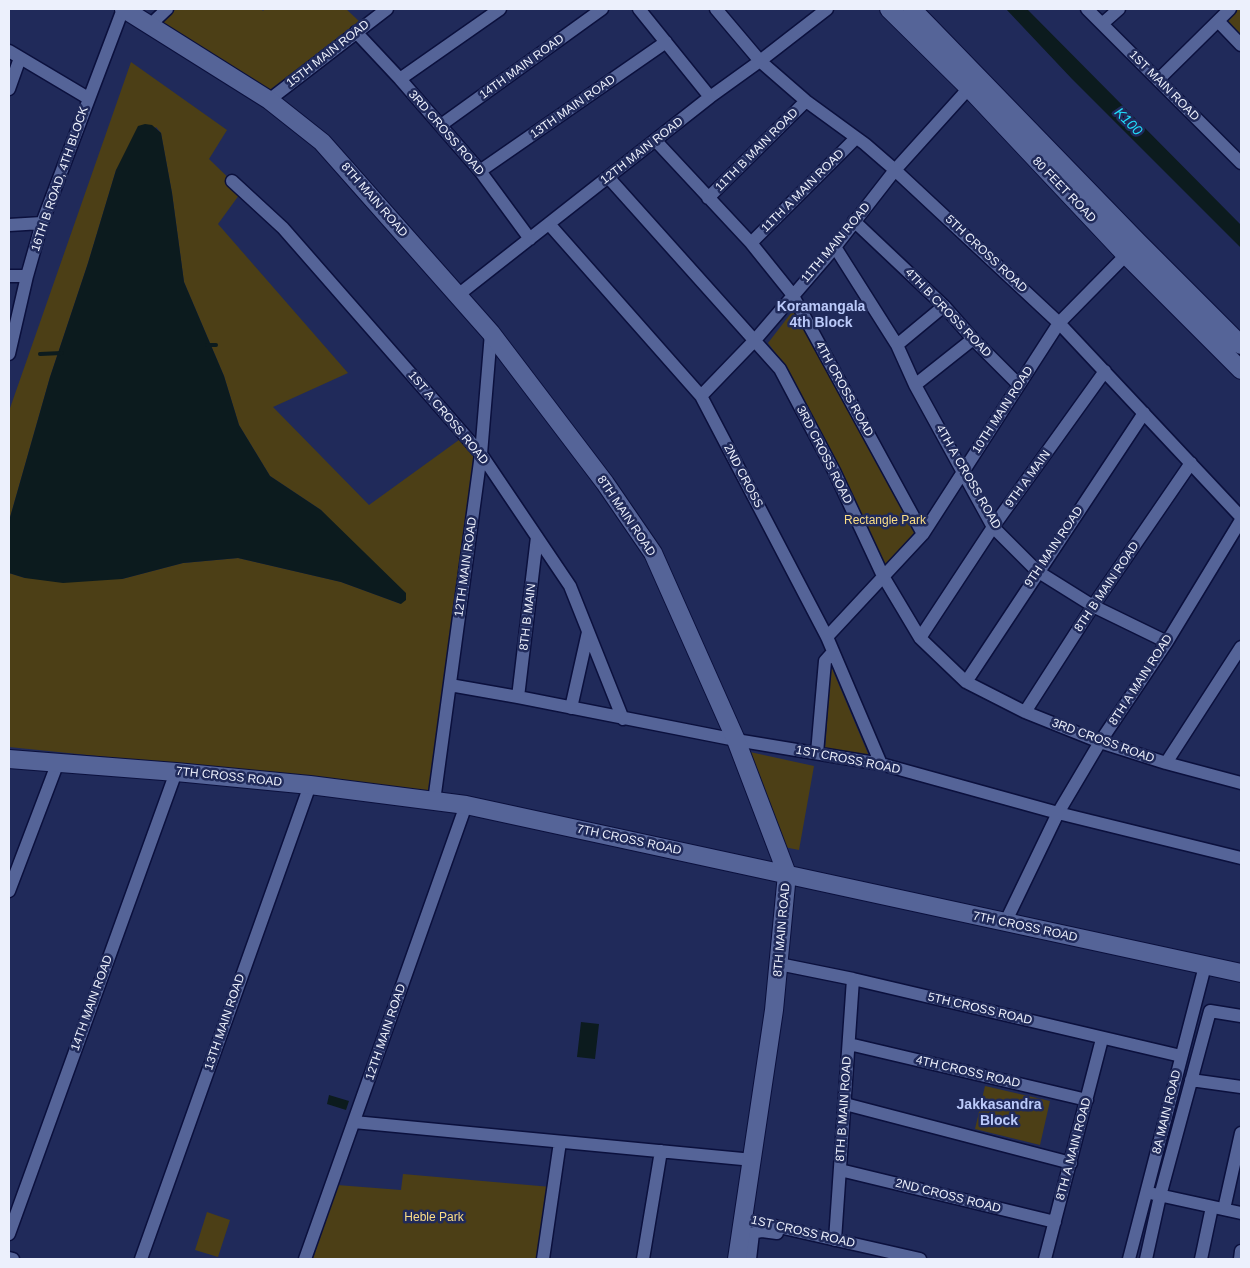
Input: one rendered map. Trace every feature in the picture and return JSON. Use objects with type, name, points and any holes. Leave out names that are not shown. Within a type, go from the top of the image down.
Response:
[{"type":"street","name":"8TH MAIN ROAD","points":[[123,9],[269,100],[322,142],[491,333],[605,483],[653,553],[736,740],[787,874],[779,964],[753,1160],[737,1259]]},
{"type":"street","name":"16TH B ROAD, 4TH BLOCK","points":[[9,354],[15,302],[27,276],[42,224],[123,9]]},
{"type":"street","points":[[149,26],[167,9]]},
{"type":"street","name":"15TH MAIN ROAD","points":[[269,100],[387,9]]},
{"type":"street","points":[[400,79],[500,9]]},
{"type":"street","name":"14TH MAIN ROAD","points":[[441,125],[602,9]]},
{"type":"street","points":[[638,9],[710,96]]},
{"type":"street","name":"5TH CROSS ROAD","points":[[716,9],[760,61],[806,101],[895,170],[1060,322],[1241,518]]},
{"type":"street","name":"12TH MAIN ROAD","points":[[458,295],[710,96],[760,61],[827,9]]},
{"type":"street","name":"80 FEET ROAD","points":[[889,9],[969,88],[1020,132]]},
{"type":"street","name":"80 FEET ROAD","points":[[912,9],[1020,132],[1132,248],[1241,370]]},
{"type":"street","name":"1ST MAIN ROAD","points":[[1087,9],[1241,163]]},
{"type":"street","points":[[1102,24],[1119,9]]},
{"type":"street","points":[[1159,79],[1230,9]]},
{"type":"street","points":[[1218,21],[1241,45]]},
{"type":"street","name":"3RD CROSS ROAD","points":[[356,32],[400,79],[480,171],[530,239]]},
{"type":"street","name":"13TH MAIN ROAD","points":[[480,171],[666,42]]},
{"type":"street","points":[[9,89],[14,54],[88,98]]},
{"type":"street","name":"11TH MAIN ROAD","points":[[701,396],[755,340],[792,294],[835,247],[895,170],[969,88]]},
{"type":"street","name":"11TH B MAIN ROAD","points":[[708,198],[806,101]]},
{"type":"street","name":"11TH A MAIN ROAD","points":[[751,243],[856,138]]},
{"type":"street","name":"4TH CROSS ROAD","points":[[655,140],[751,243],[792,294],[923,534]]},
{"type":"street","name":"3RD CROSS ROAD","points":[[608,177],[780,369],[834,471],[883,576],[920,638],[966,682],[1025,712],[1100,742],[1166,764],[1241,782]]},
{"type":"street","name":"1ST A CROSS ROAD","points":[[232,181],[283,228],[481,454],[570,586],[623,719]]},
{"type":"street","name":"4TH B CROSS ROAD","points":[[854,221],[944,306],[973,340],[1019,385]]},
{"type":"street","points":[[9,225],[42,224]]},
{"type":"street","name":"2ND CROSS","points":[[549,224],[701,396],[826,636],[881,764]]},
{"type":"street","name":"4TH A CROSS ROAD","points":[[835,247],[897,345],[915,385],[964,471],[993,527],[1038,571],[1093,606],[1167,642]]},
{"type":"street","name":"80 FEET ROAD","points":[[1132,248],[1241,345]]},
{"type":"street","name":"10TH MAIN ROAD","points":[[826,636],[923,534],[1060,322],[1132,248]]},
{"type":"street","points":[[9,276],[27,276]]},
{"type":"street","points":[[897,345],[944,306]]},
{"type":"street","name":"12TH MAIN ROAD","points":[[434,801],[481,454],[491,333]]},
{"type":"street","points":[[915,385],[973,340]]},
{"type":"street","name":"9TH A MAIN","points":[[920,638],[993,527],[1105,371]]},
{"type":"street","name":"9TH MAIN ROAD","points":[[966,682],[1144,412]]},
{"type":"street","name":"8TH B MAIN ROAD","points":[[1025,712],[1093,606],[1191,463]]},
{"type":"street","name":"8TH A MAIN ROAD","points":[[1005,923],[1058,813],[1100,742],[1167,642],[1241,518]]},
{"type":"street","name":"8TH B MAIN","points":[[518,697],[537,537]]},
{"type":"street","points":[[571,708],[588,632]]},
{"type":"street","points":[[1166,764],[1241,647]]},
{"type":"street","points":[[817,753],[824,661],[833,652]]},
{"type":"street","name":"1ST CROSS ROAD","points":[[450,685],[736,740],[881,764],[1058,813],[1241,858]]},
{"type":"street","name":"7TH CROSS ROAD","points":[[9,759],[310,785],[466,805],[1241,973]]},
{"type":"street","points":[[9,891],[58,762]]},
{"type":"street","name":"14TH MAIN ROAD","points":[[9,1234],[176,772]]},
{"type":"street","name":"13TH MAIN ROAD","points":[[141,1259],[310,785]]},
{"type":"street","name":"12TH MAIN ROAD","points":[[305,1259],[466,805]]},
{"type":"street","name":"5TH CROSS ROAD","points":[[779,964],[853,979],[1181,1056]]},
{"type":"street","name":"8A MAIN ROAD","points":[[1129,1259],[1204,966]]},
{"type":"street","name":"8TH B MAIN ROAD","points":[[835,1240],[853,979]]},
{"type":"street","points":[[1146,1259],[1160,1196],[1210,1011],[1241,1016]]},
{"type":"street","name":"8TH A MAIN ROAD","points":[[1046,1259],[1102,1038]]},
{"type":"street","name":"4TH CROSS ROAD","points":[[849,1044],[1087,1100]]},
{"type":"street","points":[[1191,1080],[1241,1087]]},
{"type":"street","points":[[845,1104],[1071,1163]]},
{"type":"street","points":[[354,1122],[753,1160]]},
{"type":"street","points":[[1201,1259],[1241,1133]]},
{"type":"street","points":[[543,1259],[560,1142]]},
{"type":"street","points":[[643,1259],[661,1151]]},
{"type":"street","name":"2ND CROSS ROAD","points":[[840,1170],[1055,1222]]},
{"type":"street","points":[[1146,1192],[1241,1213]]},
{"type":"street","name":"1ST CROSS ROAD","points":[[744,1218],[835,1240],[861,1250],[920,1259]]},
{"type":"street","points":[[750,1259],[753,1233],[762,1231],[861,1250],[884,1259]]},
{"type":"street","points":[[1240,1259],[1241,1251]]},
{"type":"green space","points":[[176,9],[261,9],[263,11],[265,9],[346,9],[360,22],[269,91],[159,23]]},
{"type":"green space","points":[[1234,9],[1241,9],[1241,41],[1222,20]]},
{"type":"green space","points":[[131,62],[227,130],[209,159],[242,191],[218,224],[348,373],[273,407],[369,505],[463,437],[481,457],[437,795],[293,776],[9,747],[9,573],[25,578],[122,579],[183,563],[238,558],[341,582],[401,604],[321,510],[270,476],[239,425],[224,376],[184,282],[172,193],[161,133],[156,127],[116,170],[88,263],[50,377],[9,521],[9,411]]},
{"type":"green space","name":"Rectangle Park","points":[[798,304],[915,532],[885,567],[783,363],[768,343]]},
{"type":"green space","points":[[831,666],[869,756],[825,749]]},
{"type":"green space","points":[[750,752],[814,766],[799,850],[784,847]]},
{"type":"green space","points":[[985,1086],[1050,1101],[1040,1145],[975,1129]]},
{"type":"green space","name":"Heble Park","points":[[403,1174],[551,1187],[541,1259],[313,1259],[337,1185],[401,1190]]},
{"type":"green space","points":[[207,1212],[230,1220],[218,1257],[195,1250]]},
{"type":"water","name":"K100","points":[[1006,9],[1027,9],[1241,225],[1241,248],[1072,79]]},
{"type":"water","points":[[152,125],[161,133],[172,193],[184,282],[224,376],[239,425],[270,476],[321,510],[406,593],[406,600],[401,604],[341,582],[238,558],[183,563],[122,579],[63,583],[25,578],[9,573],[9,521],[50,377],[88,263],[116,170],[138,126]]},
{"type":"water","points":[[581,1022],[599,1024],[595,1059],[577,1057]]},
{"type":"water","points":[[329,1095],[349,1101],[346,1110],[327,1104]]},
{"type":"waterway","points":[[207,345],[216,345]]},
{"type":"waterway","points":[[40,354],[62,353]]},
{"type":"district","name":"Koramangala 4th Block","points":[[821,316]]},
{"type":"district","name":"Jakkasandra Block","points":[[999,1114]]}]
